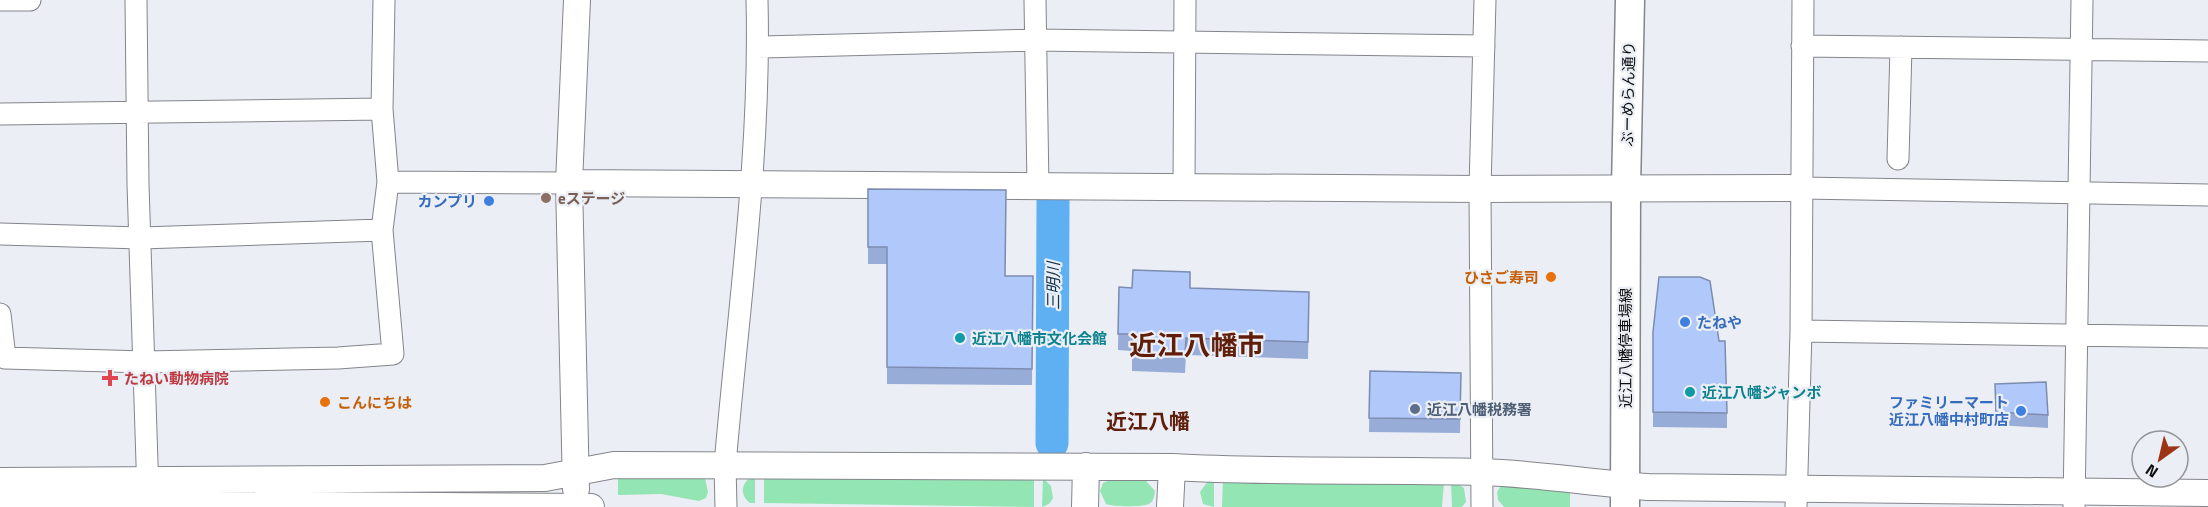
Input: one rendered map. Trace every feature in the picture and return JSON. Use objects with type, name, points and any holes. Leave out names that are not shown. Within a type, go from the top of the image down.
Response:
[{"type":"main road","name":"ぶーめらん通り","points":[[1626,188],[1630,0]]},
{"type":"main road","name":"近江八幡停車場線","points":[[1625,496],[1626,188]]},
{"type":"street","points":[[0,0],[30,0]]},
{"type":"street","points":[[136,0],[138,184],[148,497]]},
{"type":"street","points":[[0,314],[5,358],[145,362],[338,358],[393,354],[382,230],[388,182],[382,110],[384,0]]},
{"type":"street","points":[[0,481],[148,497],[580,507],[576,471],[569,183],[577,0]]},
{"type":"street","points":[[726,507],[725,465],[751,185],[758,0]]},
{"type":"street","points":[[1035,0],[1038,187]]},
{"type":"street","points":[[1184,187],[1185,0]]},
{"type":"street","points":[[1482,507],[1480,189],[1485,0]]},
{"type":"street","points":[[1796,498],[1801,331],[1803,0]]},
{"type":"street","points":[[2074,499],[2082,0]]},
{"type":"street","points":[[758,47],[1035,40],[1484,46]]},
{"type":"street","points":[[1802,46],[2208,51]]},
{"type":"street","points":[[1898,159],[1901,47]]},
{"type":"street","points":[[0,114],[382,110]]},
{"type":"street","points":[[388,182],[1480,189],[1802,188],[2079,195],[2208,195]]},
{"type":"street","points":[[0,234],[141,238],[382,230]]},
{"type":"street","points":[[1801,331],[2208,337]]},
{"type":"street","points":[[0,503],[545,478],[614,465],[1172,466],[1219,469],[1483,472],[1575,478],[1625,496],[2074,499],[2208,493]]},
{"type":"street","points":[[1085,507],[1086,466]]},
{"type":"street","points":[[1170,507],[1172,466]]},
{"type":"green space","points":[[618,476],[696,476],[705,478],[708,492],[706,498],[699,501],[661,494],[618,495]]},
{"type":"green space","points":[[750,478],[755,478],[755,503],[750,503],[743,494],[743,487]]},
{"type":"green space","points":[[764,478],[1034,479],[1034,507],[764,503]]},
{"type":"green space","points":[[1043,478],[1051,486],[1053,498],[1049,504],[1042,507]]},
{"type":"green space","points":[[1223,479],[1444,483],[1442,507],[1222,507]]},
{"type":"green space","points":[[1110,480],[1146,481],[1155,491],[1153,500],[1149,504],[1140,506],[1106,504],[1100,491],[1103,483]]},
{"type":"green space","points":[[1208,481],[1214,481],[1214,507],[1203,504],[1200,492]]},
{"type":"green space","points":[[1451,484],[1458,484],[1464,488],[1466,502],[1462,507],[1452,507]]},
{"type":"green space","points":[[1502,484],[1570,491],[1570,507],[1504,507],[1498,500],[1497,492]]},
{"type":"building","name":"近江八幡市文化会館","points":[[868,189],[1006,190],[1005,276],[1033,276],[1032,369],[887,367],[887,247],[868,247]]},
{"type":"building","points":[[1133,270],[1190,272],[1190,288],[1309,292],[1308,342],[1186,338],[1185,356],[1132,355],[1132,334],[1118,334],[1119,287],[1132,288]]},
{"type":"building","points":[[1659,277],[1700,277],[1710,281],[1719,341],[1725,341],[1727,413],[1653,412],[1653,332]]},
{"type":"building","name":"近江八幡税務署","points":[[1370,371],[1461,373],[1460,419],[1369,418]]},
{"type":"building","points":[[2046,382],[2048,415],[1996,412],[1995,384]]},
{"type":"waterway","name":"三明川","points":[[1052,443],[1053,201]]},
{"type":"place","name":"eステージ","points":[[546,198]]},
{"type":"place","name":"カンプリ","points":[[489,201]]},
{"type":"place","name":"ひさご寿司","points":[[1551,277]]},
{"type":"place","name":"たねや","points":[[1685,322]]},
{"type":"place","name":"近江八幡市文化会館","points":[[960,338]]},
{"type":"place","name":"たねい動物病院","points":[[110,378]]},
{"type":"place","name":"近江八幡ジャンボ","points":[[1690,392]]},
{"type":"place","name":"こんにちは","points":[[325,402]]},
{"type":"place","name":"近江八幡税務署","points":[[1415,409]]},
{"type":"place","name":"ファミリーマート 近江八幡中村町店","points":[[2021,411]]},
{"type":"district","name":"近江八幡市","points":[[1197,344]]},
{"type":"district","name":"近江八幡","points":[[1148,421]]}]
